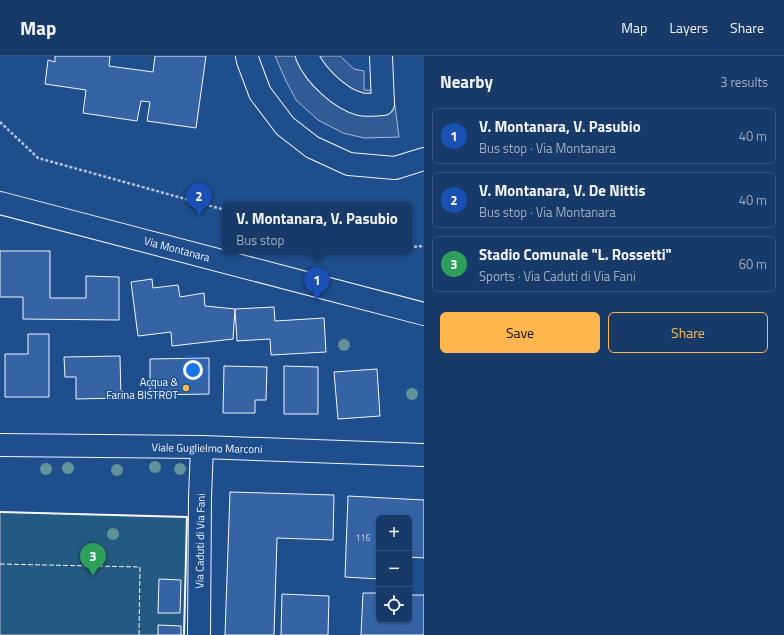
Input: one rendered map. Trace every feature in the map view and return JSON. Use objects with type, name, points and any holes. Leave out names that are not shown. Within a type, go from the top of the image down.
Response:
[{"type":"street","points":[[247,56],[260,93],[285,126],[312,147],[349,164],[395,168],[424,159]]},
{"type":"street","points":[[307,56],[311,66],[329,84],[344,96],[361,105],[383,104],[381,56]]},
{"type":"street","name":"Via Montanara","points":[[0,203],[424,314]]},
{"type":"street","name":"Viale Guglielmo Marconi","points":[[0,445],[202,447],[421,453]]},
{"type":"street","name":"Via Caduti di Via Fani","points":[[199,635],[202,447]]},
{"type":"path","points":[[0,122],[38,158],[222,209]]},
{"type":"path","points":[[412,247],[424,246]]},
{"type":"shaded area","points":[[275,56],[340,56],[354,69],[364,71],[364,90],[393,91],[399,137],[364,138],[343,133],[318,120],[296,100]]},
{"type":"shaded area","points":[[0,512],[187,517],[184,635],[0,635]]},
{"type":"building","points":[[55,56],[110,56],[109,66],[153,72],[155,56],[206,56],[196,128],[147,121],[150,102],[141,101],[137,121],[83,113],[86,90],[45,84],[48,60],[55,62]]},
{"type":"building","points":[[0,251],[50,251],[50,298],[86,298],[86,276],[119,277],[119,320],[23,319],[23,297],[0,297]]},
{"type":"building","points":[[152,279],[153,288],[178,285],[180,297],[204,293],[205,306],[235,309],[233,339],[172,346],[171,332],[138,336],[131,282]]},
{"type":"building","points":[[274,307],[275,321],[324,318],[326,352],[271,355],[270,339],[237,341],[235,309]]},
{"type":"building","points":[[28,334],[49,334],[49,397],[5,397],[5,354],[28,354]]},
{"type":"building","points":[[120,356],[121,398],[76,399],[76,377],[65,377],[64,357]]},
{"type":"building","points":[[209,358],[209,394],[150,395],[150,359]]},
{"type":"building","points":[[224,366],[267,367],[266,400],[255,400],[255,413],[223,413]]},
{"type":"building","points":[[284,366],[318,367],[318,414],[284,414]]},
{"type":"building","points":[[377,369],[380,416],[338,419],[334,372]]},
{"type":"building","points":[[230,492],[334,495],[333,540],[277,538],[274,635],[225,635]]},
{"type":"building","points":[[348,496],[424,500],[424,558],[412,557],[412,515],[376,515],[376,579],[345,577]]},
{"type":"building","points":[[159,579],[181,580],[180,613],[158,613]]},
{"type":"building","points":[[363,593],[376,593],[376,623],[412,623],[412,595],[424,595],[424,635],[361,635]]},
{"type":"building","points":[[282,594],[329,596],[328,635],[281,635]]},
{"type":"building","points":[[158,625],[181,626],[181,635],[158,635]]},
{"type":"fence","points":[[0,564],[140,567],[139,635]]},
{"type":"wall","points":[[0,512],[187,517],[184,635]]},
{"type":"place","name":"V. Montanara, V. De Nittis","points":[[199,216]]},
{"type":"place","name":"V. Montanara, V. Pasubio","points":[[317,300]]},
{"type":"place","name":"Acqua & Farina BISTROT","points":[[186,388]]},
{"type":"place","name":"Stadio Comunale \"L. Rossetti\"","points":[[93,576]]}]
